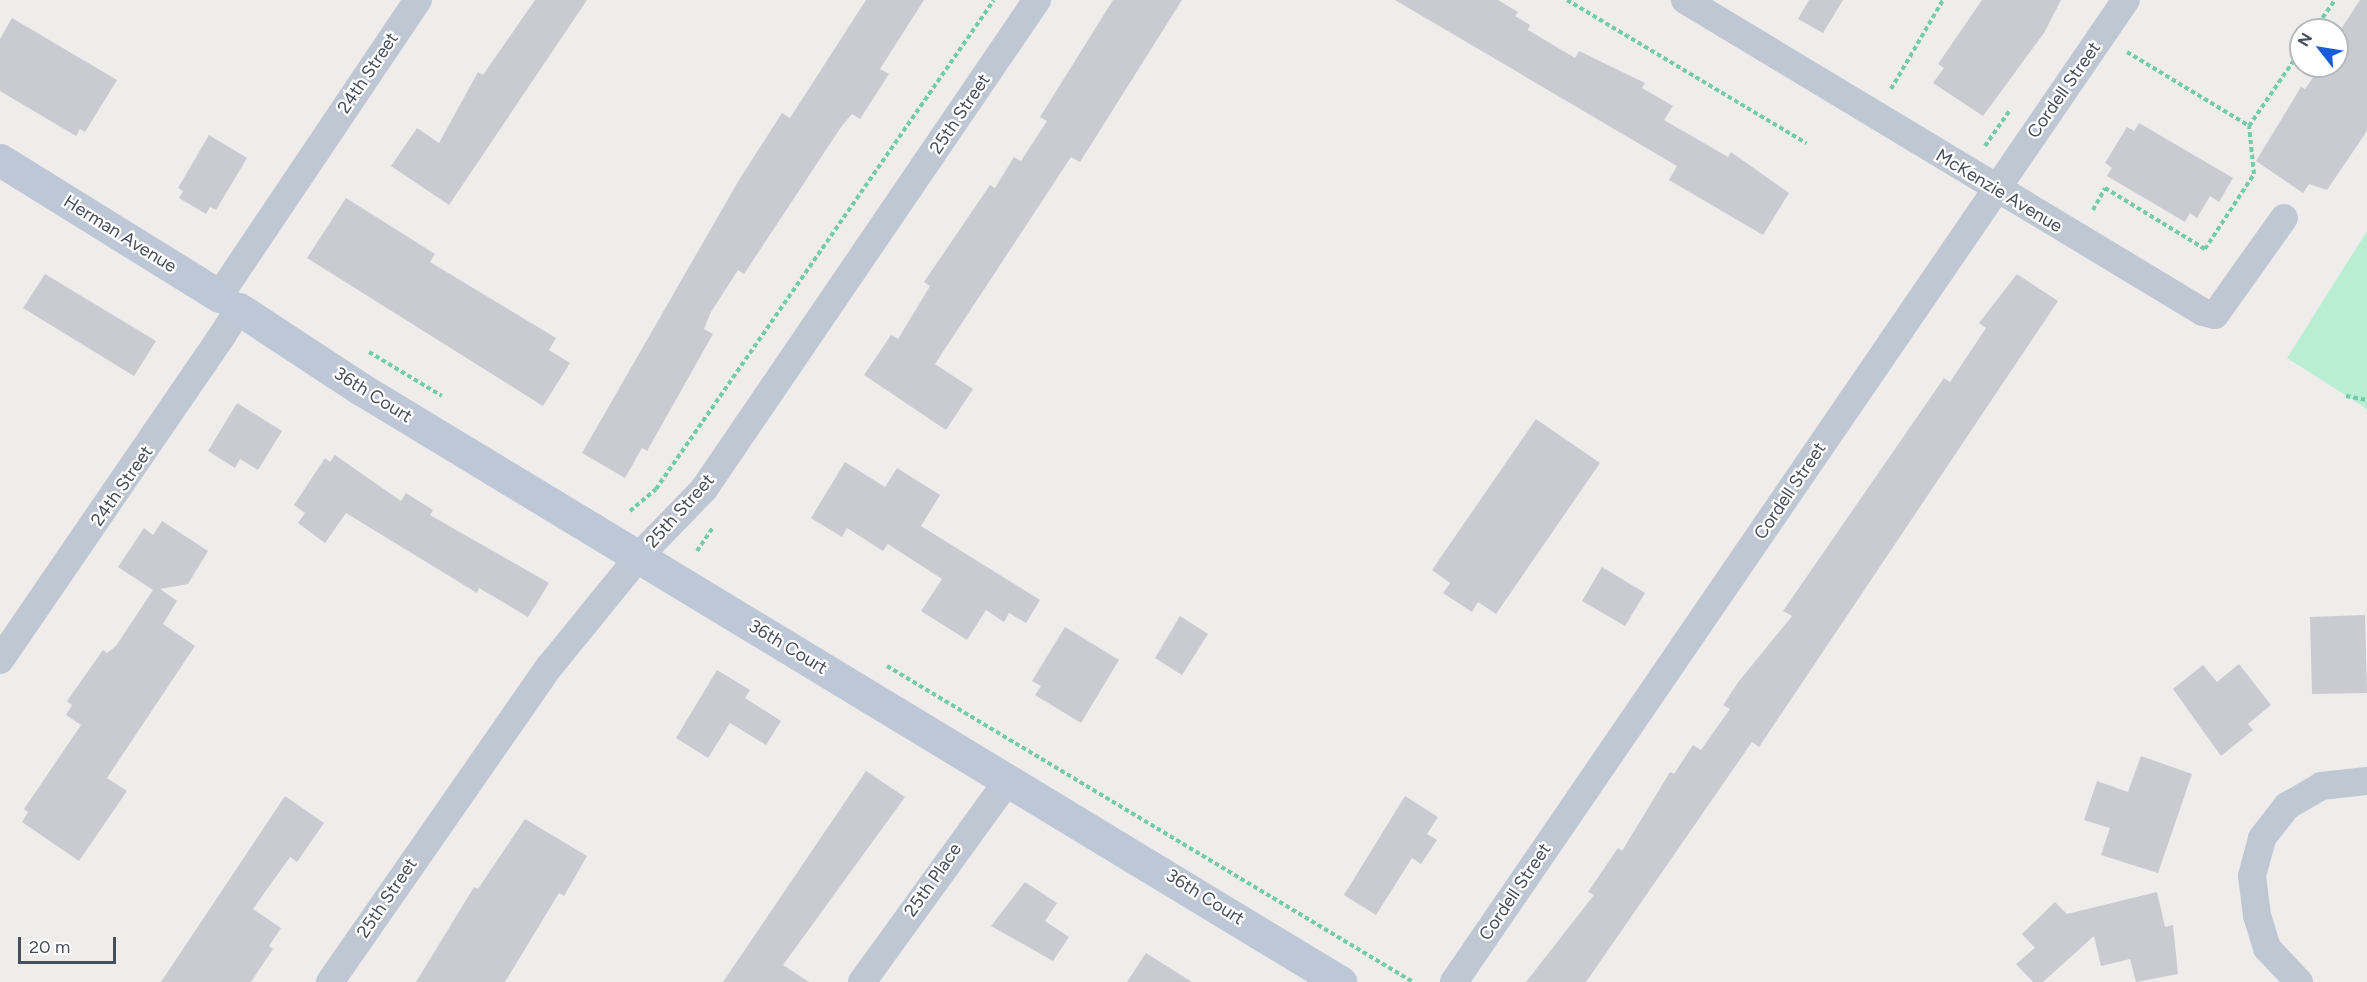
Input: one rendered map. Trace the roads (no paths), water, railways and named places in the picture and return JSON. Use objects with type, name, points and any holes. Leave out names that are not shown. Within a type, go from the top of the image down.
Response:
[{"type":"street","name":"24th Street","points":[[0,660],[229,303],[418,0]]},
{"type":"street","name":"25th Street","points":[[330,982],[480,762],[641,554],[704,489],[1037,0]]},
{"type":"street","name":"McKenzie Avenue","points":[[1685,0],[1995,190],[2215,315],[2284,218]]},
{"type":"street","name":"Cordell Street","points":[[1454,982],[2126,0]]},
{"type":"street","name":"Herman Avenue","points":[[0,160],[229,303]]},
{"type":"street","name":"36th Court","points":[[229,303],[361,389],[641,554],[1322,977]]},
{"type":"street","name":"25th Place","points":[[862,982],[1008,780]]},
{"type":"street","points":[[2299,982],[2267,948],[2257,916],[2252,876],[2262,838],[2287,806],[2321,786],[2367,781]]}]
